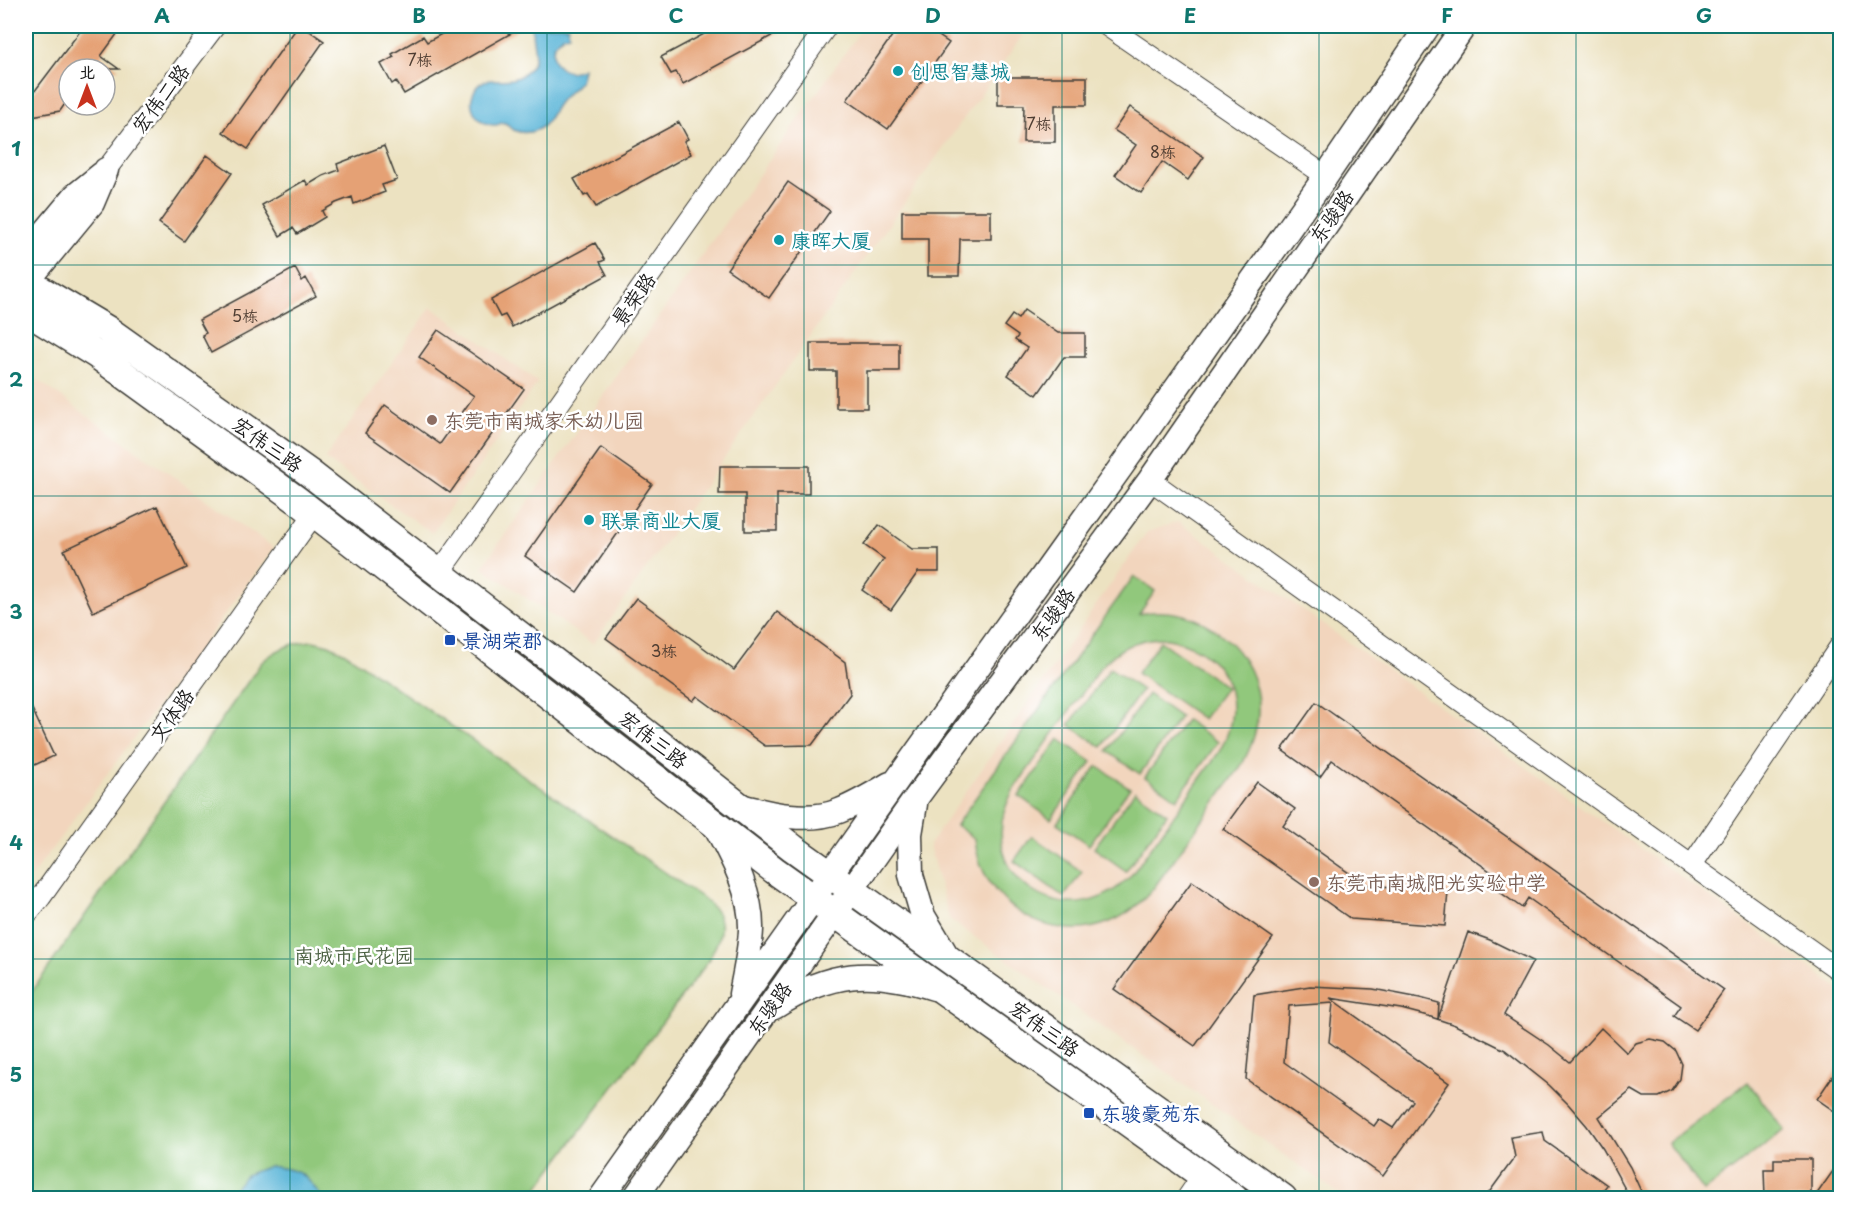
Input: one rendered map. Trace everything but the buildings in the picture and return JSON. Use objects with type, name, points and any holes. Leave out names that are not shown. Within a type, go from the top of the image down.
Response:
[{"type":"main road","name":"宏伟三路","points":[[26,282],[108,330],[308,472],[793,848],[1283,1198]]},
{"type":"main road","name":"宏伟三路","points":[[26,311],[97,355],[314,514],[824,907],[1234,1198]]},
{"type":"street","name":"宏伟二路","points":[[26,255],[76,195],[106,170],[215,26]]},
{"type":"street","name":"景荣路","points":[[439,573],[827,26]]},
{"type":"street","points":[[1107,26],[1326,176]]},
{"type":"street","name":"东骏路","points":[[635,1198],[766,1011],[824,907],[831,874],[1326,176],[1428,26]]},
{"type":"street","name":"东骏路","points":[[601,1198],[738,1004],[824,907],[852,890],[916,798],[1150,480],[1464,26]]},
{"type":"street","name":"宏伟二路","points":[[26,282],[92,203],[106,170]]},
{"type":"street","points":[[1150,480],[1840,972]]},
{"type":"street","name":"文体路","points":[[26,915],[314,514]]},
{"type":"street","points":[[1692,865],[1840,646]]},
{"type":"street","points":[[740,806],[775,815],[803,817],[837,812],[897,780]]},
{"type":"street","points":[[916,798],[910,834],[911,875],[922,916],[948,958]]},
{"type":"street","points":[[715,825],[735,862],[746,890],[751,928],[748,961],[738,1004]]},
{"type":"street","points":[[766,1011],[799,991],[833,980],[871,975],[904,979],[939,989]]},
{"type":"street","points":[[1187,1198],[1202,1176]]},
{"type":"shaded area","points":[[864,26],[1029,26],[593,644],[482,567]]},
{"type":"shaded area","name":"东莞市南城家禾幼儿园","points":[[431,307],[538,382],[432,533],[325,459]]},
{"type":"shaded area","points":[[26,372],[274,548],[26,884]]},
{"type":"shaded area","name":"东莞市南城阳光实验中学","points":[[1178,522],[1840,989],[1840,1198],[1345,1198],[949,919],[929,845],[1147,532]]},
{"type":"green space","points":[[1134,576],[1155,591],[1139,614],[1162,612],[1183,615],[1204,623],[1223,636],[1238,651],[1250,670],[1256,691],[1258,714],[1255,735],[1241,766],[1153,889],[1123,916],[1087,928],[1064,929],[1042,924],[1022,914],[1004,900],[990,882],[980,862],[975,839],[956,825]],"holes":[[[1161,638],[1183,643],[1201,651],[1215,663],[1225,678],[1231,694],[1232,713],[1228,732],[1219,752],[1133,873],[1108,894],[1081,903],[1054,901],[1031,890],[1013,872],[1003,848],[1002,820],[1014,789],[1100,668],[1113,655],[1143,640]]]},
{"type":"green space","name":"南城市民花园","points":[[313,641],[329,645],[345,653],[704,899],[716,911],[720,920],[720,934],[715,948],[704,967],[530,1198],[26,1198],[26,1000],[261,663],[285,647]]},
{"type":"green space","points":[[1160,641],[1226,687],[1203,719],[1137,673]]},
{"type":"green space","points":[[1110,668],[1142,690],[1102,747],[1069,725]]},
{"type":"green space","points":[[1148,694],[1180,717],[1140,774],[1107,751]]},
{"type":"green space","points":[[1186,720],[1218,742],[1177,799],[1145,777]]},
{"type":"green space","points":[[1059,739],[1092,762],[1051,819],[1019,796]]},
{"type":"green space","points":[[1097,766],[1130,788],[1089,845],[1057,823]]},
{"type":"green space","points":[[1135,791],[1167,814],[1126,871],[1094,848]]},
{"type":"green space","points":[[1032,836],[1082,872],[1064,897],[1014,861]]},
{"type":"green space","points":[[1748,1082],[1784,1130],[1704,1191],[1668,1143]]},
{"type":"water","points":[[533,26],[568,26],[569,34],[563,36],[554,45],[554,58],[556,64],[565,70],[576,71],[583,68],[580,80],[557,105],[545,124],[536,130],[521,132],[505,123],[493,125],[480,120],[472,107],[472,98],[476,88],[485,81],[513,79],[521,76],[529,68],[535,56]]},
{"type":"water","points":[[269,1166],[288,1169],[300,1174],[311,1183],[322,1198],[226,1198],[246,1175]]},
{"type":"place","name":"创思智慧城","points":[[898,71]]},
{"type":"place","name":"康晖大厦","points":[[779,240]]},
{"type":"place","name":"东莞市南城家禾幼儿园","points":[[432,420]]},
{"type":"place","name":"联景商业大厦","points":[[589,520]]},
{"type":"place","name":"景湖荣郡","points":[[450,640]]},
{"type":"place","name":"东莞市南城阳光实验中学","points":[[1314,882]]},
{"type":"place","name":"东骏豪苑东","points":[[1089,1113]]}]
